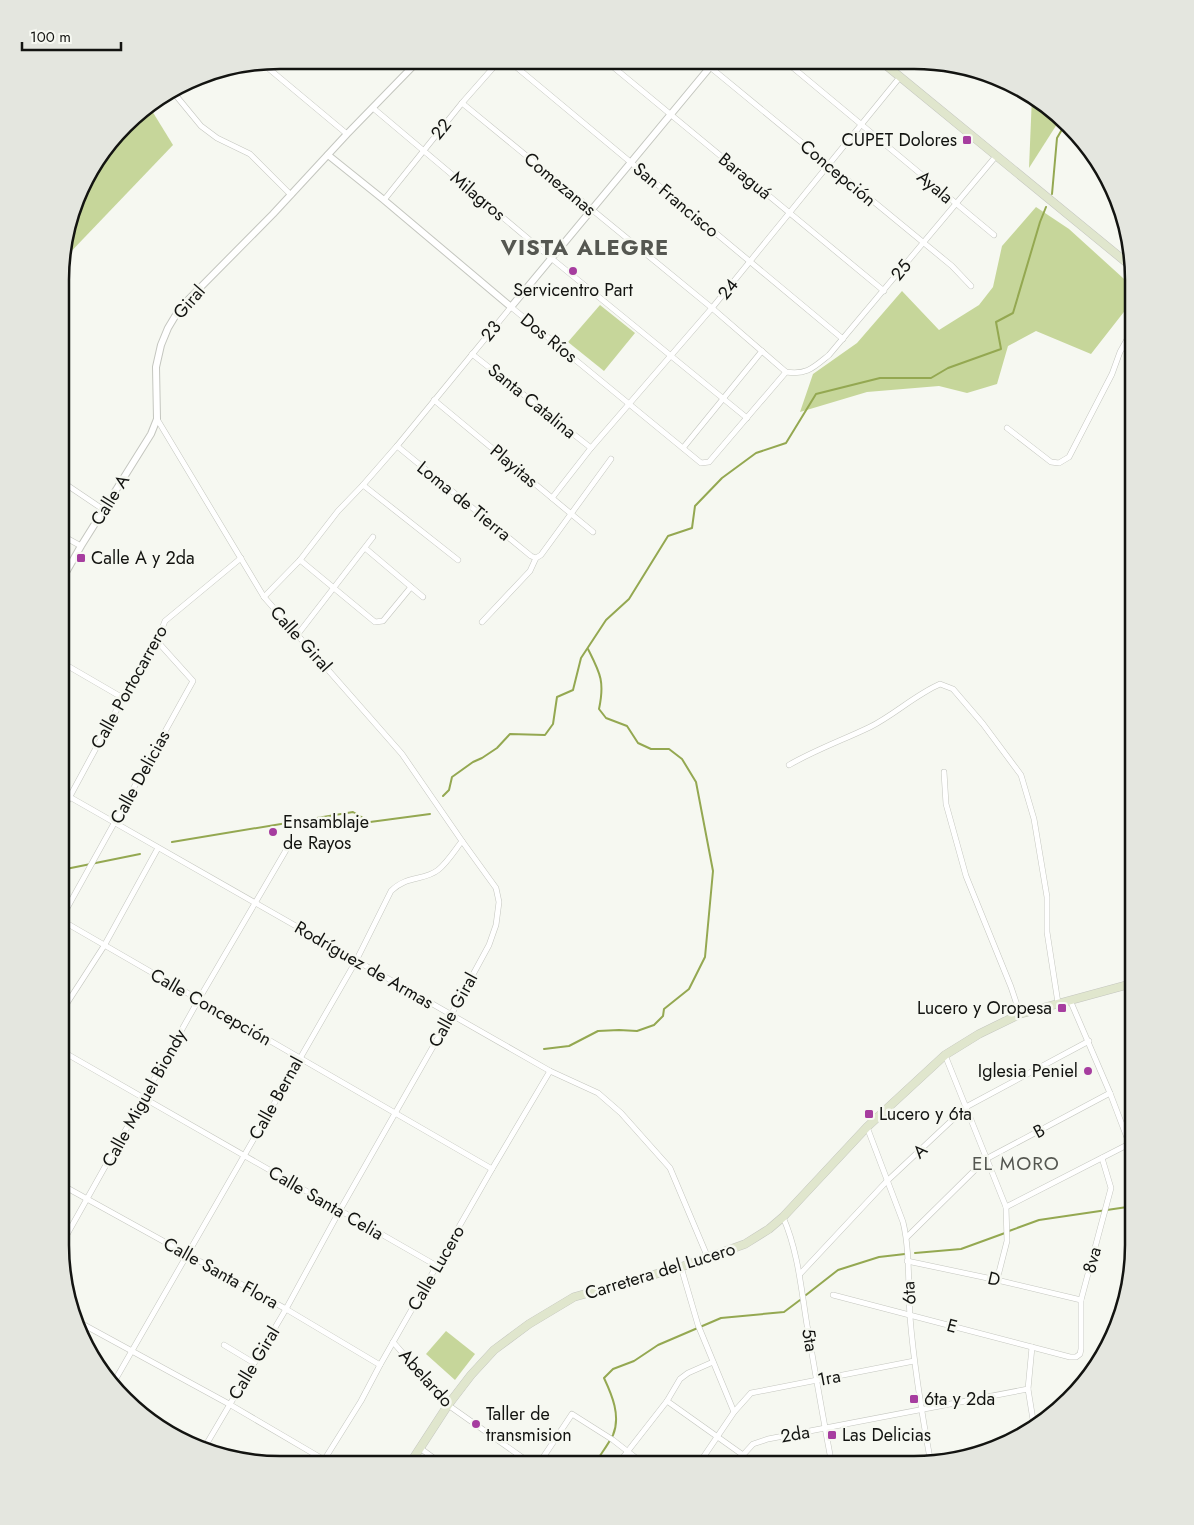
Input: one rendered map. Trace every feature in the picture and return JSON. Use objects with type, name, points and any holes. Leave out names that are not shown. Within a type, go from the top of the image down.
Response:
[{"type":"main road","points":[[890,69],[1124,261]]},
{"type":"main road","name":"Carretera del Lucero","points":[[414,1456],[471,1375],[494,1350],[529,1324],[574,1297],[681,1267],[745,1244],[769,1229],[783,1217],[867,1127],[945,1055],[979,1034],[1020,1014],[1125,985]]},
{"type":"street","points":[[269,69],[347,134]]},
{"type":"street","name":"Giral","points":[[264,597],[158,419],[156,367],[161,345],[168,328],[180,308],[410,69]]},
{"type":"street","name":"22","points":[[384,200],[462,103],[493,69]]},
{"type":"street","name":"San Francisco","points":[[520,69],[843,339]]},
{"type":"street","name":"Baraguá","points":[[616,69],[884,291]]},
{"type":"street","name":"23","points":[[264,597],[300,560],[338,511],[364,485],[397,446],[708,69]]},
{"type":"street","name":"Concepción","points":[[718,69],[828,165],[952,266],[971,286]]},
{"type":"street","name":"Ayala","points":[[794,69],[994,235]]},
{"type":"street","name":"24","points":[[552,498],[591,448],[712,308],[900,77]]},
{"type":"street","points":[[176,96],[201,126],[217,138],[250,154],[291,195]]},
{"type":"street","name":"Comezanas","points":[[462,103],[590,210],[712,308],[786,372]]},
{"type":"street","name":"Milagros","points":[[373,108],[551,258],[747,418]]},
{"type":"street","name":"Dos Ríos","points":[[328,155],[701,463],[709,462],[747,418]]},
{"type":"street","name":"25","points":[[786,372],[798,374],[809,371],[829,355],[996,156]]},
{"type":"street","points":[[1007,428],[1052,462],[1059,464],[1069,457],[1112,374],[1125,343]]},
{"type":"street","points":[[683,448],[762,351]]},
{"type":"street","name":"Santa Catalina","points":[[472,354],[591,448]]},
{"type":"street","points":[[747,418],[786,372]]},
{"type":"street","name":"Playitas","points":[[434,400],[593,532]]},
{"type":"street","name":"Calle A","points":[[69,567],[151,434],[158,419]]},
{"type":"street","name":"Loma de Tierra","points":[[397,446],[533,557]]},
{"type":"street","points":[[482,622],[530,571],[533,557],[541,555],[611,459]]},
{"type":"street","points":[[364,485],[458,560]]},
{"type":"street","points":[[69,486],[104,510]]},
{"type":"street","points":[[298,634],[373,537]]},
{"type":"street","points":[[69,539],[81,546]]},
{"type":"street","points":[[365,548],[423,596]]},
{"type":"street","name":"Calle Portocarrero","points":[[70,798],[168,617],[241,558]]},
{"type":"street","points":[[300,560],[375,622],[383,621],[411,587]]},
{"type":"street","name":"Calle Giral","points":[[207,1443],[286,1309],[489,945],[496,925],[498,902],[496,888],[402,754],[264,597]]},
{"type":"street","name":"Calle Delicias","points":[[69,905],[193,681],[156,641]]},
{"type":"street","points":[[69,667],[123,698]]},
{"type":"street","points":[[789,765],[871,726],[928,689],[940,684],[954,689],[1021,775],[1034,819],[1044,877],[1047,897],[1047,932],[1058,1003]]},
{"type":"street","points":[[944,772],[946,804],[966,876],[1020,1014]]},
{"type":"street","name":"Rodríguez de Armas","points":[[70,798],[550,1071],[598,1093],[621,1113],[670,1168],[708,1258]]},
{"type":"street","name":"Calle Bernal","points":[[116,1379],[356,961],[392,891],[399,884],[407,880],[438,870],[462,842]]},
{"type":"street","name":"Calle Miguel Biondy","points":[[69,1232],[199,1000],[289,845]]},
{"type":"street","points":[[69,1000],[104,946],[158,848]]},
{"type":"street","name":"Calle Concepción","points":[[69,925],[492,1169]]},
{"type":"street","points":[[1070,1000],[1089,1042],[1125,1133]]},
{"type":"street","name":"A","points":[[800,1274],[886,1182],[966,1107],[1089,1042]]},
{"type":"street","name":"Calle Santa Celia","points":[[69,1055],[436,1266]]},
{"type":"street","points":[[945,1055],[1006,1207],[1007,1242],[997,1280]]},
{"type":"street","name":"Calle Lucero","points":[[326,1456],[361,1401],[436,1266],[550,1071]]},
{"type":"street","name":"B","points":[[907,1237],[986,1159],[1110,1093]]},
{"type":"street","name":"6ta","points":[[867,1127],[907,1237],[914,1361],[930,1456]]},
{"type":"street","points":[[1006,1207],[1125,1146]]},
{"type":"street","name":"8va","points":[[1070,1357],[1076,1357],[1080,1354],[1081,1300],[1111,1188],[1102,1158]]},
{"type":"street","name":"Calle Santa Flora","points":[[69,1189],[286,1309],[380,1365]]},
{"type":"street","name":"5ta","points":[[783,1217],[790,1233],[800,1274],[830,1456]]},
{"type":"street","name":"D","points":[[907,1260],[1081,1300]]},
{"type":"street","points":[[681,1267],[698,1325],[734,1412],[704,1456]]},
{"type":"street","name":"E","points":[[833,1295],[1070,1357]]},
{"type":"street","points":[[85,1326],[229,1404],[312,1456]]},
{"type":"street","name":"Abelardo","points":[[393,1342],[448,1406],[521,1456]]},
{"type":"street","points":[[224,1345],[254,1363]]},
{"type":"street","points":[[1032,1347],[1028,1389],[1033,1420]]},
{"type":"street","name":"1ra","points":[[734,1412],[751,1393],[914,1361]]},
{"type":"street","points":[[623,1456],[667,1401],[680,1379],[688,1373],[713,1362]]},
{"type":"street","name":"2da","points":[[743,1455],[753,1444],[768,1439],[1028,1389]]},
{"type":"street","points":[[667,1401],[743,1455]]},
{"type":"street","points":[[543,1456],[572,1414],[633,1456]]},
{"type":"street","points":[[420,1448],[432,1456]]},
{"type":"green space","points":[[1032,104],[1057,125],[1029,168]]},
{"type":"green space","points":[[152,111],[173,145],[71,252],[76,225],[85,199],[97,174],[121,141]]},
{"type":"green space","points":[[1036,207],[1069,229],[1125,280],[1125,311],[1091,354],[1036,331],[1008,346],[997,384],[967,393],[939,386],[867,392],[800,412],[813,374],[857,343],[902,291],[939,330],[979,305],[993,287],[1002,246]]},
{"type":"green space","points":[[600,305],[635,333],[604,371],[568,342]]},
{"type":"green space","points":[[446,1331],[475,1354],[455,1380],[426,1354]]},
{"type":"waterway","points":[[1052,194],[1057,138],[1062,130]]},
{"type":"waterway","points":[[443,796],[449,790],[452,777],[497,748],[510,734],[545,735],[553,724],[557,697],[573,690],[581,658],[606,620],[629,599],[668,536],[692,528],[695,506],[722,478],[756,453],[786,443],[816,394],[880,378],[931,378],[948,368],[1001,349],[996,322],[1013,313],[1046,207]]},
{"type":"waterway","points":[[544,1049],[569,1046],[598,1031],[637,1031],[654,1025],[663,1016],[664,1009],[689,989],[705,957],[713,871],[696,782],[682,759],[669,749],[651,749],[638,743],[627,726],[606,718],[599,709],[602,691],[600,678],[588,649]]},
{"type":"waterway","points":[[172,842],[353,812],[370,822],[430,814]]},
{"type":"waterway","points":[[69,868],[140,854]]},
{"type":"waterway","points":[[1009,1231],[1039,1220],[1125,1207]]},
{"type":"waterway","points":[[915,1253],[961,1249],[1005,1233]]},
{"type":"waterway","points":[[806,1295],[838,1270],[879,1257],[905,1254]]},
{"type":"waterway","points":[[600,1456],[611,1439],[615,1428],[616,1413],[604,1378],[613,1369],[634,1361],[658,1345],[721,1318],[784,1312],[800,1300]]},
{"type":"place","name":"CUPET Dolores","points":[[967,140]]},
{"type":"place","name":"Servicentro Part","points":[[573,271]]},
{"type":"place","name":"Calle A y 2da","points":[[81,558]]},
{"type":"place","name":"Ensamblaje de Rayos","points":[[273,832]]},
{"type":"place","name":"Lucero y Oropesa","points":[[1062,1008]]},
{"type":"place","name":"Iglesia Peniel","points":[[1088,1071]]},
{"type":"place","name":"Lucero y 6ta","points":[[869,1114]]},
{"type":"place","name":"6ta y 2da","points":[[914,1399]]},
{"type":"place","name":"Taller de transmision","points":[[476,1424]]},
{"type":"place","name":"Las Delicias","points":[[832,1435]]},
{"type":"district","name":"VISTA ALEGRE","points":[[585,247]]},
{"type":"district","name":"EL MORO","points":[[1016,1163]]}]
